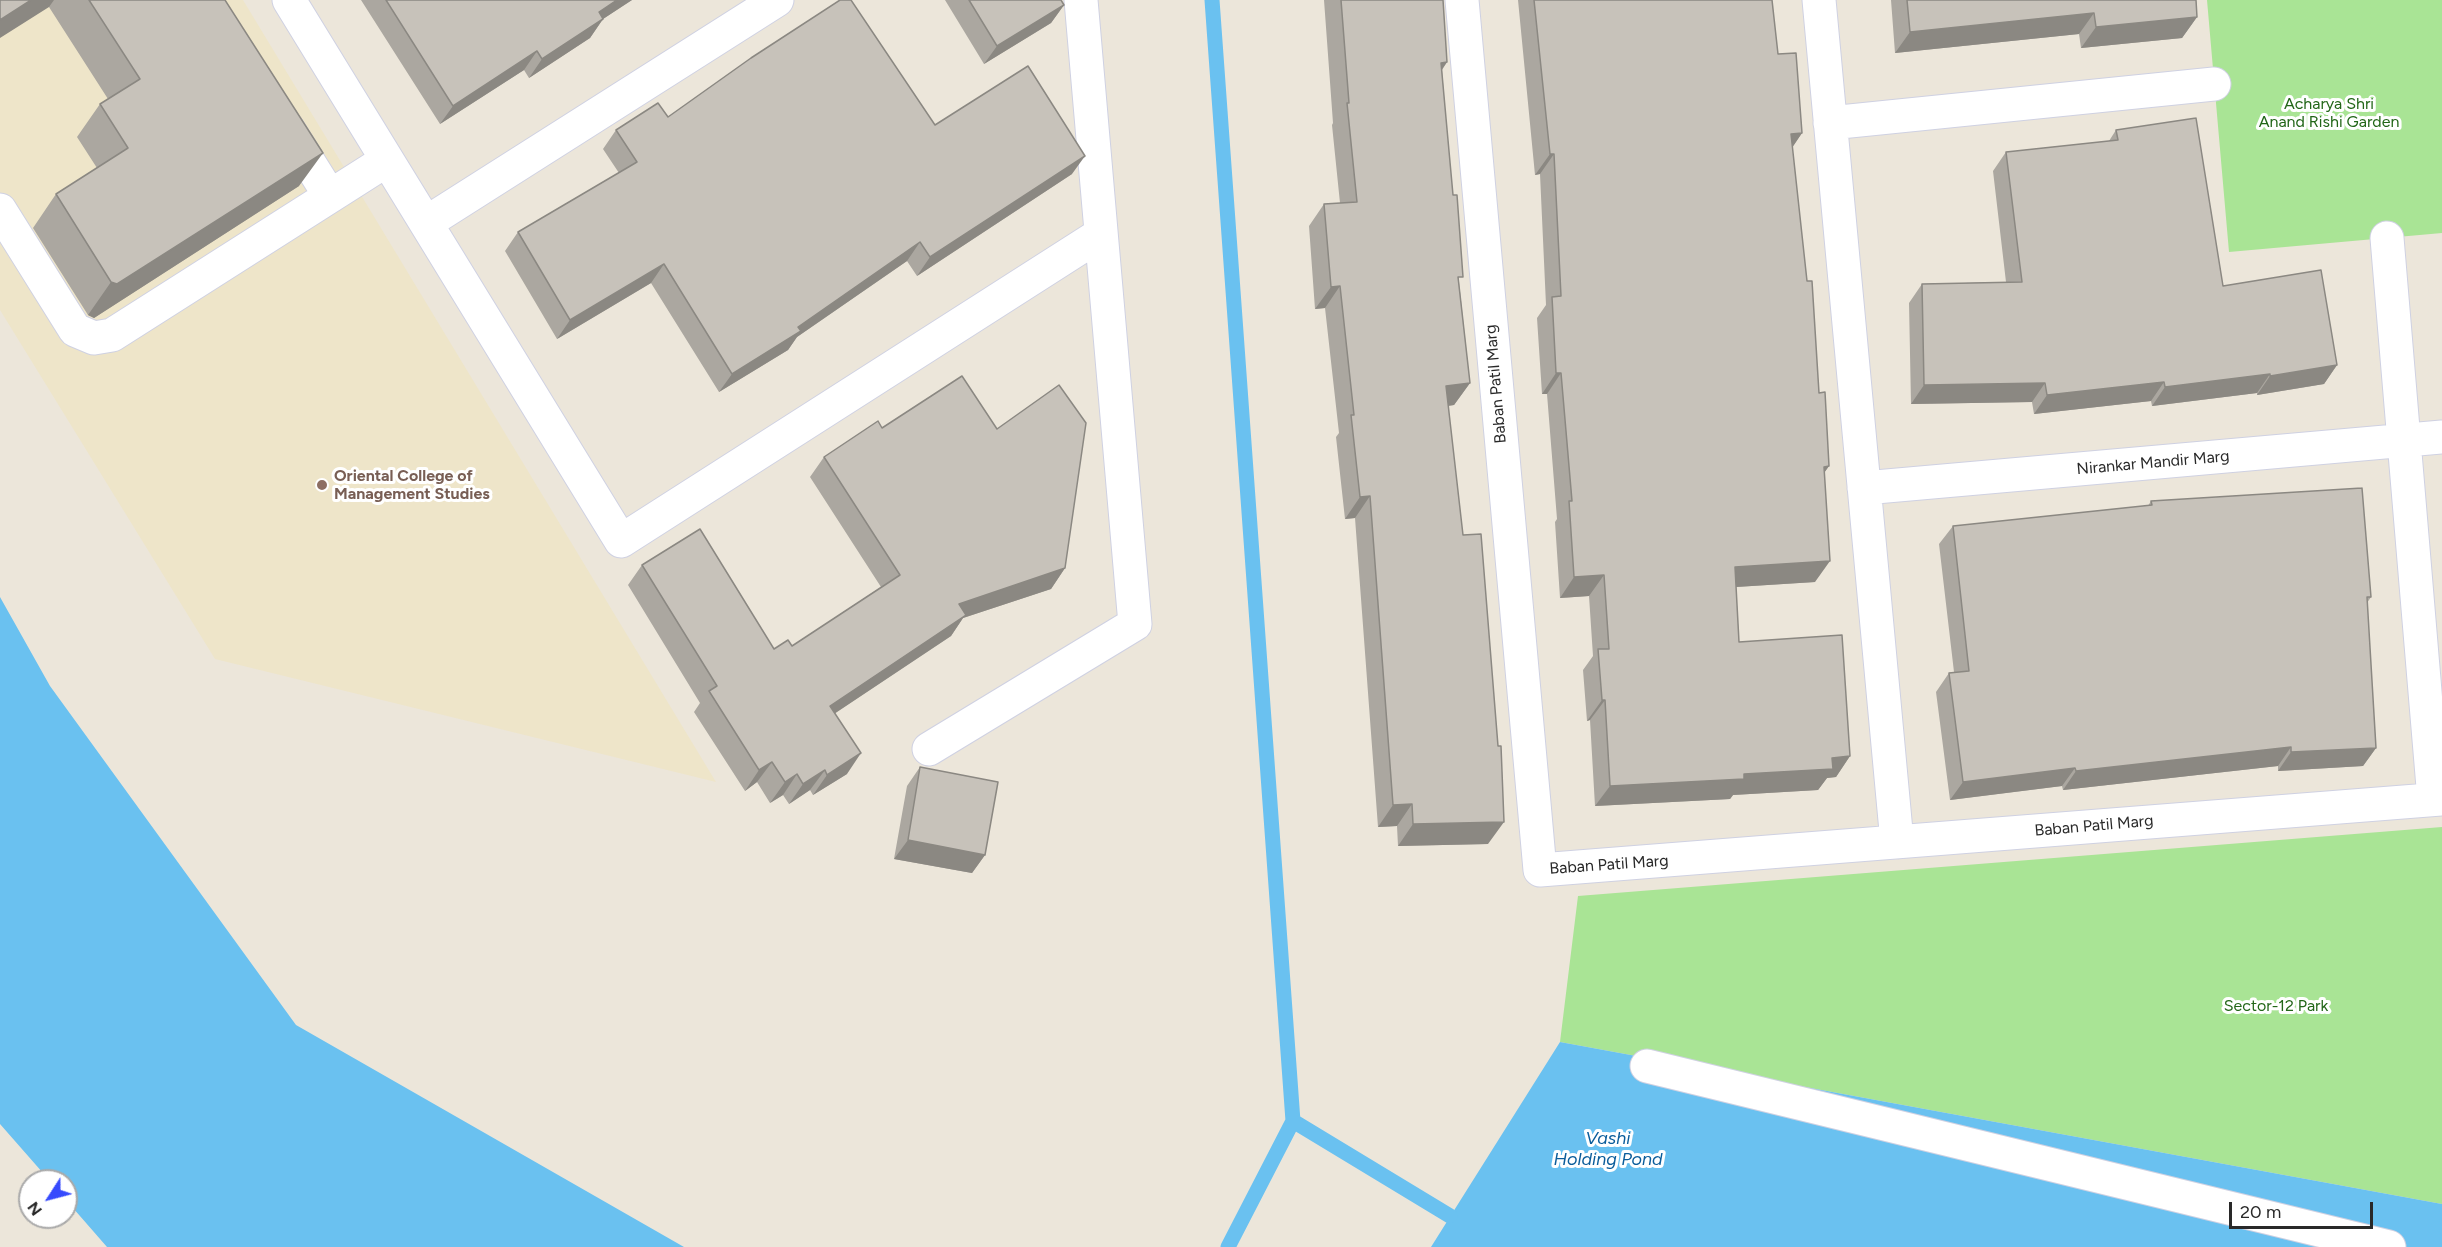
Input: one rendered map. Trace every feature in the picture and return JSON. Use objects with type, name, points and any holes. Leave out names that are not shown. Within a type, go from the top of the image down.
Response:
[{"type":"street","points":[[289,0],[621,541],[1101,234]]},
{"type":"street","points":[[426,223],[777,0]]},
{"type":"street","points":[[929,749],[1136,624],[1081,0]]},
{"type":"street","name":"Baban Patil Marg","points":[[1462,0],[1540,870],[2438,799]]},
{"type":"street","points":[[1819,0],[1897,842]]},
{"type":"street","points":[[1830,123],[2214,84]]},
{"type":"street","points":[[275,108],[330,196]]},
{"type":"street","points":[[0,210],[75,330],[94,338],[112,335],[387,160]]},
{"type":"street","points":[[2387,238],[2438,799]]},
{"type":"street","name":"Nirankar Mandir Marg","points":[[1864,488],[2442,437]]},
{"type":"street","points":[[1647,1066],[2389,1247]]},
{"type":"shaded area","name":"Oriental College of Management Studies","points":[[0,0],[243,0],[716,782],[215,659],[0,310]]},
{"type":"green space","name":"Acharya Shri Anand Rishi Garden","points":[[2207,0],[2442,0],[2442,233],[2229,252]]},
{"type":"green space","name":"Sector-12 Park","points":[[2442,827],[2442,1204],[1560,1042],[1578,896]]},
{"type":"water","points":[[0,597],[50,686],[296,1025],[684,1247],[107,1247],[78,1214],[78,1169],[39,1169],[0,1124]]},
{"type":"water","name":"Vashi Holding Pond","points":[[1560,1042],[2442,1204],[2442,1247],[1431,1247]]},
{"type":"building","points":[[0,0],[31,0],[0,20]]},
{"type":"building","points":[[89,0],[225,0],[323,153],[117,284],[111,282],[56,194],[128,148],[100,104],[140,79]]},
{"type":"building","points":[[386,0],[617,0],[599,12],[603,19],[542,59],[537,51],[453,106]]},
{"type":"building","points":[[840,0],[851,0],[935,125],[1028,66],[1085,156],[930,257],[920,242],[798,327],[801,331],[732,374],[664,264],[570,320],[518,232],[637,162],[616,130],[658,103],[668,117],[751,58]]},
{"type":"building","points":[[969,0],[1061,0],[1064,5],[997,46]]},
{"type":"building","points":[[1341,0],[1443,0],[1447,62],[1441,63],[1453,195],[1457,195],[1463,277],[1458,277],[1470,383],[1446,386],[1463,535],[1481,534],[1498,746],[1501,746],[1504,822],[1413,824],[1412,804],[1393,805],[1370,496],[1360,497],[1340,286],[1331,287],[1324,204],[1357,202],[1347,103],[1349,103]]},
{"type":"building","points":[[1534,0],[1772,0],[1778,54],[1796,53],[1802,133],[1791,134],[1807,281],[1812,281],[1819,393],[1825,392],[1829,466],[1824,467],[1830,561],[1735,567],[1739,642],[1842,635],[1850,756],[1832,758],[1833,769],[1744,774],[1744,779],[1610,786],[1605,700],[1602,700],[1598,649],[1609,649],[1604,575],[1574,577],[1569,501],[1572,501],[1561,373],[1556,373],[1552,297],[1561,296],[1554,154],[1550,154]]},
{"type":"building","points":[[1907,0],[2196,0],[2197,17],[2096,27],[2094,13],[1910,32]]},
{"type":"building","points":[[2196,118],[2223,286],[2321,270],[2337,365],[2270,376],[2270,374],[2165,387],[2164,382],[2047,395],[2045,383],[1924,385],[1922,284],[2022,282],[2006,152],[2118,140],[2116,130]]},
{"type":"building","points":[[962,376],[997,429],[1059,385],[1086,423],[1065,568],[959,604],[966,615],[830,706],[861,753],[827,775],[825,770],[803,784],[797,774],[785,782],[772,762],[759,770],[709,691],[717,686],[642,565],[700,529],[774,649],[788,640],[792,646],[900,575],[824,457],[878,421],[882,428]]},
{"type":"building","points":[[2362,488],[2371,597],[2367,597],[2376,748],[2291,752],[2291,747],[2076,771],[2075,768],[1963,782],[1949,673],[1969,671],[1953,526],[2152,505],[2151,501]]},
{"type":"building","points":[[920,767],[998,782],[985,855],[908,840]]},
{"type":"waterway","points":[[1212,0],[1293,1121],[1228,1247]]},
{"type":"waterway","points":[[1293,1121],[1450,1216]]},
{"type":"place","name":"Oriental College of Management Studies","points":[[322,485]]}]
